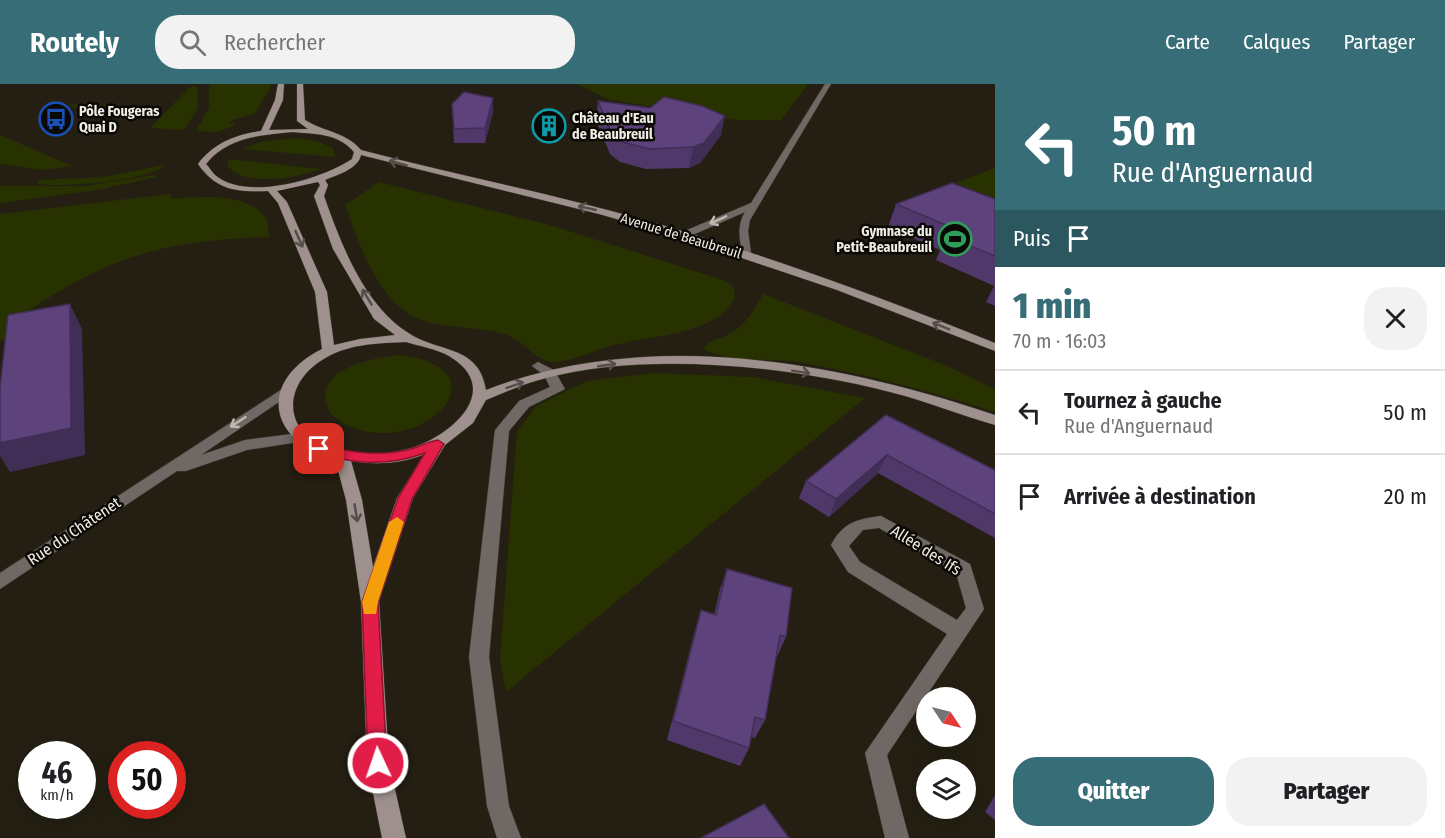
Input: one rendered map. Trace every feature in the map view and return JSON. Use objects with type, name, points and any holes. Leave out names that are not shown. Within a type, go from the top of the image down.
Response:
[{"type":"main road","points":[[264,133],[279,100],[281,84]]},
{"type":"main road","points":[[300,84],[302,121],[318,132]]},
{"type":"main road","name":"Avenue de Beaubreuil","points":[[270,188],[242,187],[220,182],[206,174],[202,164],[208,154],[218,147],[264,133],[318,132],[345,139],[352,143],[358,152],[596,210],[684,235],[902,310],[995,348]]},
{"type":"main road","points":[[270,188],[321,180],[349,167],[356,160],[358,152]]},
{"type":"main road","points":[[321,180],[324,185],[319,196],[338,249],[378,316],[407,338]]},
{"type":"main road","points":[[270,188],[282,202],[321,292],[330,351]]},
{"type":"main road","points":[[407,338],[438,344],[462,357],[478,375],[481,397],[474,414],[460,430],[438,444],[408,455],[374,459],[342,456],[319,449],[300,438],[286,420],[283,401],[291,381],[307,364],[330,351],[368,339],[407,338]]},
{"type":"main road","points":[[481,397],[544,369],[616,363],[699,362],[781,369],[878,385],[995,420]]},
{"type":"main road","points":[[370,602],[405,498],[438,444]]},
{"type":"main road","points":[[342,456],[354,500],[370,602],[378,763],[394,838]]},
{"type":"street","points":[[748,257],[743,231],[753,205],[828,84]]},
{"type":"street","points":[[684,235],[753,205]]},
{"type":"street","points":[[509,838],[498,807],[479,657],[502,430],[524,404],[558,389],[544,369]]},
{"type":"street","name":"Rue du Châtenet","points":[[0,582],[287,390]]},
{"type":"street","name":"Rue du Châtenet","points":[[148,482],[192,462],[245,445],[300,438]]},
{"type":"street","name":"Allée des Ifs","points":[[897,838],[876,753],[960,632],[975,609],[964,570],[881,522],[858,525],[839,545],[854,567],[960,632]]},
{"type":"green space","points":[[209,84],[271,84],[254,114],[232,120],[230,123],[235,124],[234,126],[217,132],[196,131],[209,108]]},
{"type":"green space","points":[[577,84],[808,84],[781,120],[736,120],[610,100]]},
{"type":"green space","points":[[197,86],[198,108],[184,130],[150,128],[190,87]]},
{"type":"green space","points":[[86,103],[106,105],[112,112],[103,117],[67,105]]},
{"type":"green space","points":[[0,135],[72,166],[43,170],[0,164]]},
{"type":"green space","points":[[295,138],[317,141],[333,148],[335,157],[241,149],[260,142]]},
{"type":"green space","points":[[228,159],[321,169],[286,178],[257,179],[234,172],[227,164]]},
{"type":"green space","points":[[164,165],[156,171],[142,175],[104,182],[37,184],[40,180],[104,177]]},
{"type":"green space","points":[[995,168],[995,198],[955,183]]},
{"type":"green space","points":[[155,175],[157,177],[97,190],[0,203],[0,186],[85,186]]},
{"type":"green space","points":[[379,182],[550,225],[726,281],[734,288],[735,298],[720,316],[694,328],[610,346],[582,356],[553,362],[541,359],[507,335],[430,323],[409,314],[386,293],[369,265],[345,205]]},
{"type":"green space","points":[[170,194],[171,199],[206,197],[244,202],[255,207],[265,216],[269,237],[184,244],[132,257],[81,279],[33,308],[14,325],[6,340],[0,341],[0,214]]},
{"type":"green space","points":[[763,294],[945,365],[995,389],[995,412],[922,390],[848,372],[798,362],[726,357],[703,349],[711,341],[728,335],[739,327]]},
{"type":"green space","points":[[400,355],[432,363],[448,376],[451,391],[444,406],[428,420],[407,430],[381,433],[354,428],[338,420],[331,413],[327,405],[326,392],[330,382],[338,373],[363,362]]},
{"type":"green space","points":[[654,373],[753,377],[865,398],[506,692],[500,659],[517,431],[536,406],[587,381]]},
{"type":"building","points":[[464,92],[493,98],[485,128],[454,129],[452,104]]},
{"type":"building","points":[[664,97],[702,106],[725,116],[704,143],[693,147],[649,149],[623,142],[612,135],[598,101],[650,108]]},
{"type":"building","points":[[952,183],[995,199],[995,256],[946,236],[958,230],[896,204]]},
{"type":"building","points":[[70,304],[71,428],[0,443],[0,387],[8,315]]},
{"type":"building","points":[[886,415],[995,470],[995,514],[887,455],[836,499],[806,481]]},
{"type":"building","points":[[727,569],[792,588],[786,637],[780,635],[765,720],[755,717],[749,748],[673,721],[701,610],[716,615]]},
{"type":"building","points":[[764,804],[789,838],[701,838]]},
{"type":"slow traffic","points":[[370,609],[370,602],[397,522]]},
{"type":"place","name":"Pôle Fougeras Quai D","points":[[56,119]]},
{"type":"place","name":"Château d'Eau de Beaubreuil","points":[[549,126]]},
{"type":"place","name":"Gymnase du Petit-Beaubreuil","points":[[955,239]]},
{"type":"route","points":[[319,449],[342,456],[374,459],[408,455],[438,444],[422,466],[405,498],[370,602],[378,763]]}]
